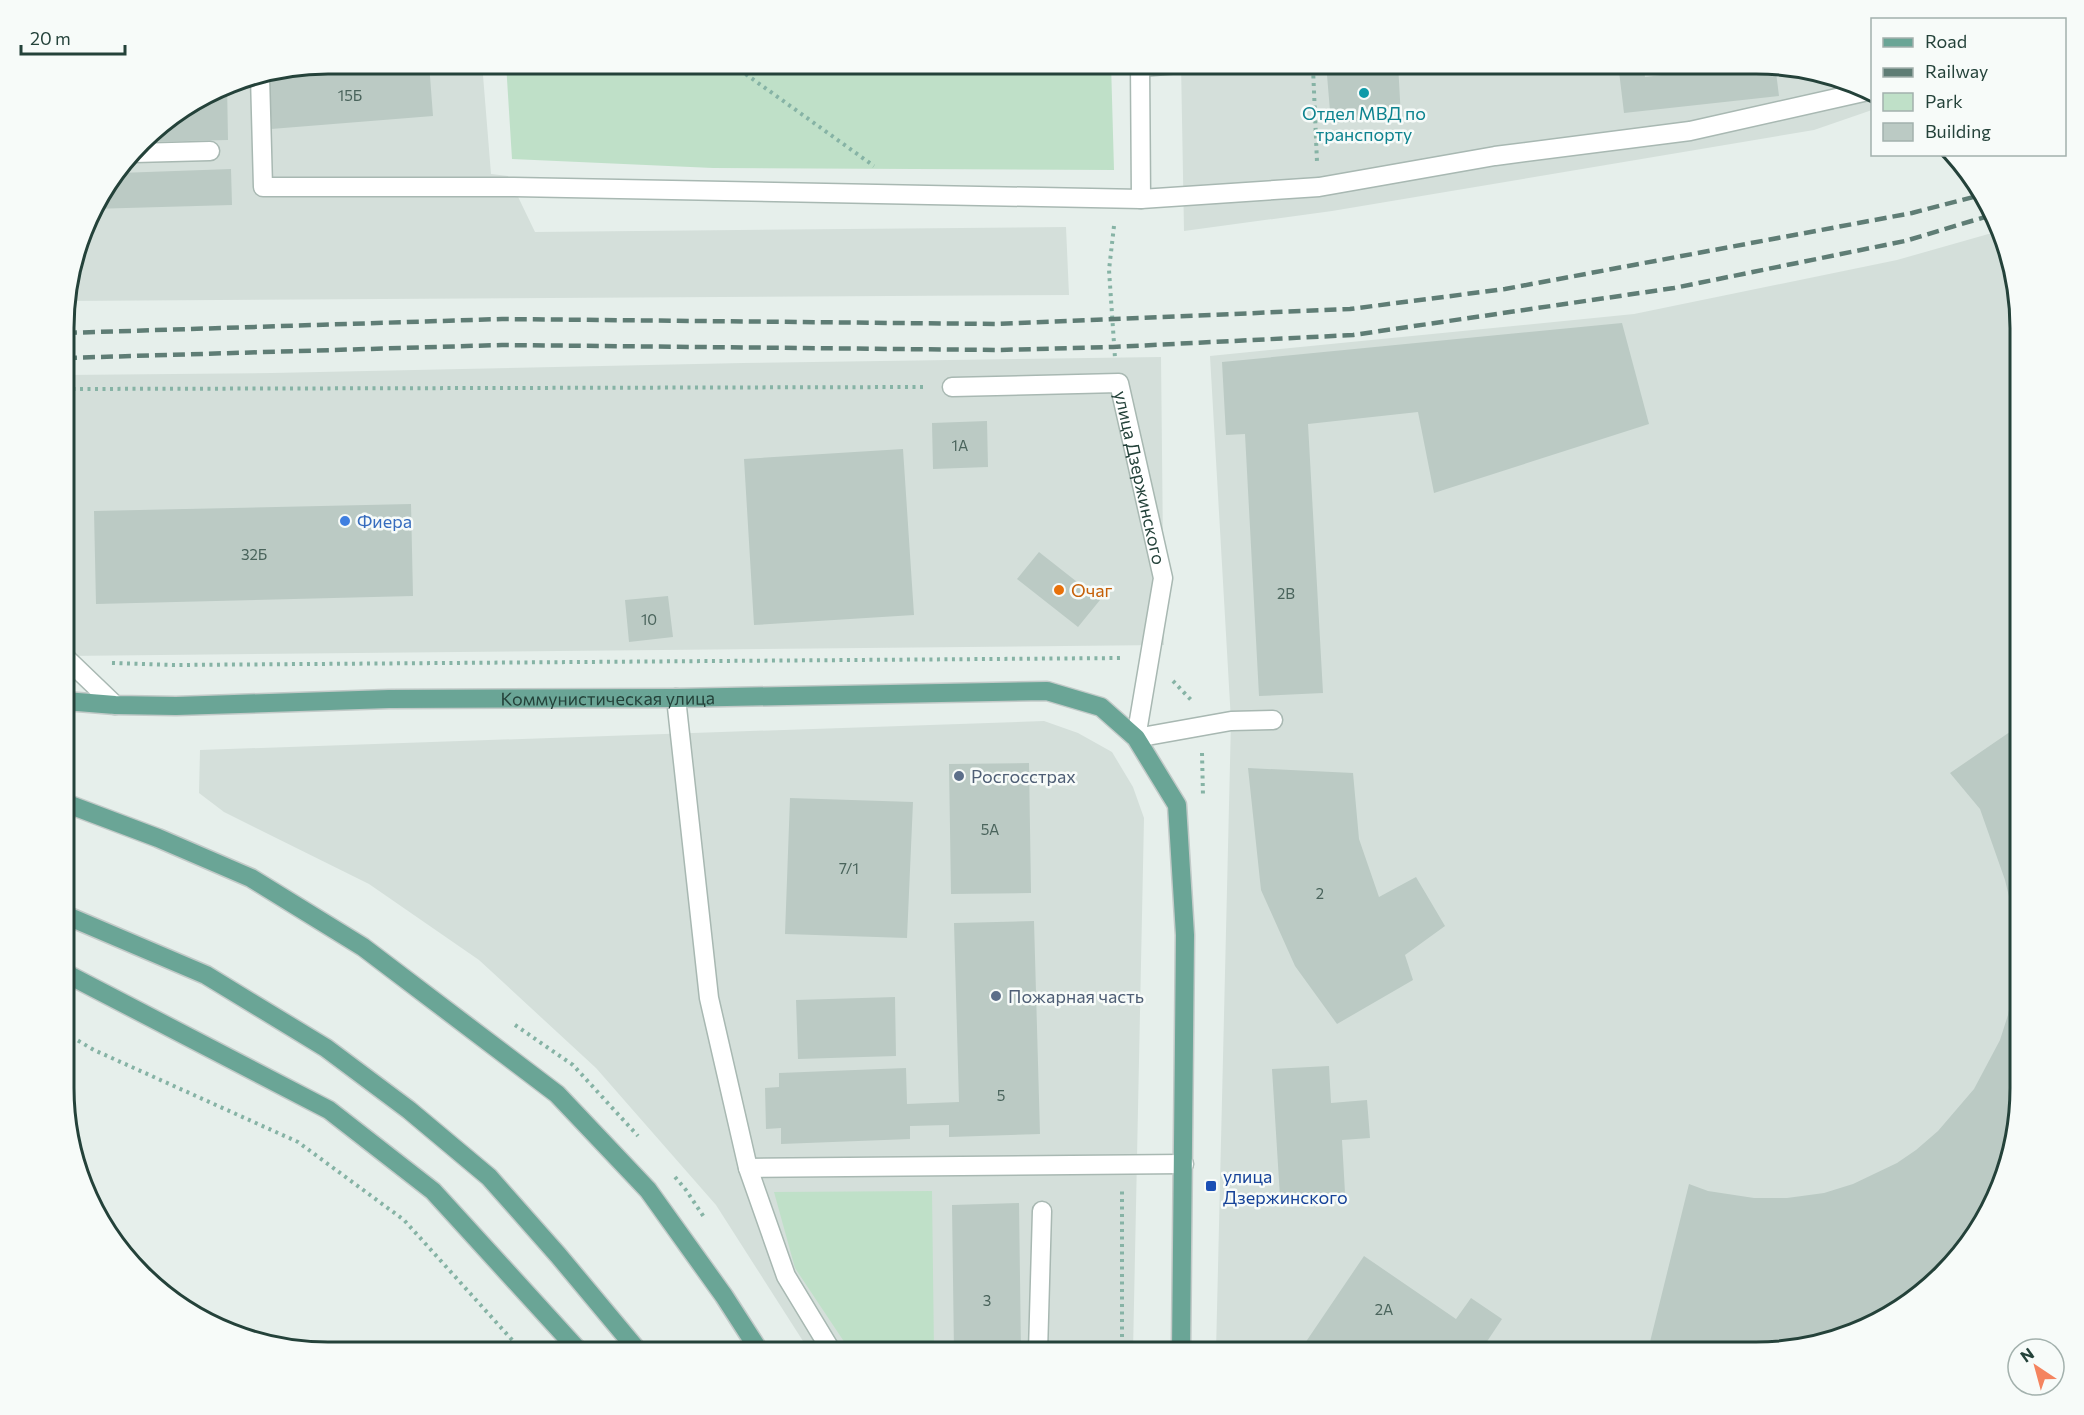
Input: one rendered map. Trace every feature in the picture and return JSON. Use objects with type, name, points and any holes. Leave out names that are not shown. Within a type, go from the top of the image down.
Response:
[{"type":"main road","name":"Коммунистическая улица","points":[[74,702],[176,706],[389,699],[676,698],[1047,691],[1101,707],[1136,738]]},
{"type":"main road","points":[[1136,738],[1177,805],[1185,935],[1181,1342]]},
{"type":"main road","points":[[74,806],[158,838],[251,878],[363,946],[557,1094],[648,1190],[724,1296],[754,1342]]},
{"type":"main road","points":[[74,919],[206,975],[326,1048],[409,1110],[489,1177],[631,1342]]},
{"type":"main road","points":[[74,978],[329,1110],[433,1191],[571,1342]]},
{"type":"street","points":[[1140,74],[1141,199]]},
{"type":"street","points":[[260,82],[263,187],[514,187],[1141,199],[1319,187],[1495,156],[1690,131],[1856,94]]},
{"type":"street","points":[[143,153],[210,151]]},
{"type":"street","name":"улица Дзержинского","points":[[952,387],[1119,383],[1163,578],[1136,738]]},
{"type":"street","points":[[74,665],[115,705]]},
{"type":"street","points":[[676,698],[709,998],[748,1168],[786,1276],[826,1342]]},
{"type":"street","points":[[1136,738],[1231,721],[1273,720]]},
{"type":"street","points":[[748,1168],[1184,1164]]},
{"type":"street","points":[[1038,1342],[1042,1210]]},
{"type":"path","points":[[746,74],[875,167]]},
{"type":"path","points":[[1313,74],[1319,187]]},
{"type":"path","points":[[74,389],[952,387]]},
{"type":"path","points":[[74,659],[173,665],[1150,658],[1194,702]]},
{"type":"path","points":[[74,1038],[94,1050],[297,1142],[404,1220],[515,1342]]},
{"type":"path","points":[[1122,1165],[1122,1342]]},
{"type":"shaded area","points":[[311,74],[483,74],[491,174],[508,176],[535,232],[1066,227],[1069,295],[75,301],[82,261],[107,200],[136,160],[160,136],[200,107],[230,93],[278,78]]},
{"type":"shaded area","points":[[1181,74],[1773,74],[1823,82],[1871,101],[1871,110],[1814,130],[1332,211],[1184,231]]},
{"type":"shaded area","points":[[1992,233],[2006,278],[2010,311],[2010,1104],[2002,1154],[1977,1215],[1948,1255],[1924,1279],[1898,1299],[1854,1322],[1806,1337],[1757,1342],[1216,1342],[1231,721],[1210,356],[1634,314],[1897,260]]},
{"type":"shaded area","points":[[1161,357],[1164,645],[74,656],[74,375]]},
{"type":"shaded area","points":[[1044,721],[1078,733],[1112,752],[1133,787],[1144,818],[1133,1342],[804,1342],[716,1205],[596,1068],[479,960],[369,884],[224,812],[199,793],[200,750]]},
{"type":"green space","points":[[507,74],[1111,74],[1114,170],[713,168],[512,159]]},
{"type":"green space","points":[[932,1191],[934,1342],[844,1342],[795,1268],[774,1192]]},
{"type":"building","points":[[311,74],[430,74],[433,116],[271,129],[267,81]]},
{"type":"building","name":"Отдел МВД по транспорту","points":[[1327,74],[1399,74],[1401,118],[1331,123]]},
{"type":"building","points":[[1619,74],[1645,74],[1645,77],[1670,74],[1776,74],[1779,96],[1624,113]]},
{"type":"building","points":[[227,94],[228,140],[154,142],[186,116]]},
{"type":"building","points":[[231,169],[232,205],[103,209],[126,173]]},
{"type":"building","points":[[1622,323],[1649,424],[1434,493],[1418,412],[1308,424],[1323,693],[1259,696],[1245,434],[1226,435],[1222,362]]},
{"type":"building","points":[[987,421],[988,467],[933,469],[932,423]]},
{"type":"building","points":[[903,449],[914,615],[754,625],[744,459]]},
{"type":"building","points":[[411,504],[413,596],[96,604],[94,511]]},
{"type":"building","name":"Очаг","points":[[1039,552],[1100,600],[1078,627],[1017,579]]},
{"type":"building","points":[[668,596],[673,637],[629,642],[625,600]]},
{"type":"building","points":[[2010,732],[2010,901],[1980,809],[1950,773]]},
{"type":"building","points":[[1029,763],[1031,893],[951,894],[949,764]]},
{"type":"building","points":[[1248,768],[1353,773],[1359,839],[1379,897],[1416,877],[1445,926],[1405,955],[1413,980],[1337,1024],[1295,966],[1261,890]]},
{"type":"building","points":[[790,798],[913,802],[907,938],[785,934]]},
{"type":"building","name":"Пожарная часть","points":[[1034,921],[1040,1134],[949,1137],[949,1125],[910,1126],[910,1139],[781,1144],[781,1128],[766,1129],[765,1088],[779,1087],[779,1073],[906,1068],[907,1104],[959,1102],[954,923]]},
{"type":"building","points":[[895,997],[896,1056],[798,1059],[796,1000]]},
{"type":"building","points":[[2010,1006],[2010,1104],[2002,1154],[1977,1215],[1948,1255],[1924,1279],[1884,1308],[1838,1328],[1806,1337],[1757,1342],[1650,1342],[1689,1184],[1708,1191],[1754,1198],[1787,1198],[1824,1193],[1853,1184],[1897,1163],[1938,1131],[1974,1089],[2000,1040]]},
{"type":"building","points":[[1329,1066],[1331,1103],[1367,1100],[1370,1138],[1342,1140],[1345,1193],[1280,1197],[1272,1069]]},
{"type":"building","points":[[1019,1203],[1021,1342],[954,1342],[952,1205]]},
{"type":"building","points":[[1364,1256],[1456,1319],[1471,1298],[1502,1319],[1487,1342],[1306,1342]]},
{"type":"railway","points":[[74,333],[502,319],[996,324],[1350,309],[1505,289],[1912,213],[1975,197]]},
{"type":"railway","points":[[74,358],[502,345],[997,350],[1113,347],[1353,335],[1674,288],[1905,241],[1985,217]]},
{"type":"place","name":"Отдел МВД по транспорту","points":[[1364,93]]},
{"type":"place","name":"Фиера","points":[[345,521]]},
{"type":"place","name":"Очаг","points":[[1059,590]]},
{"type":"place","name":"Росгосстрах","points":[[959,776]]},
{"type":"place","name":"Пожарная часть","points":[[996,996]]},
{"type":"place","name":"улица Дзержинского","points":[[1211,1186]]}]
